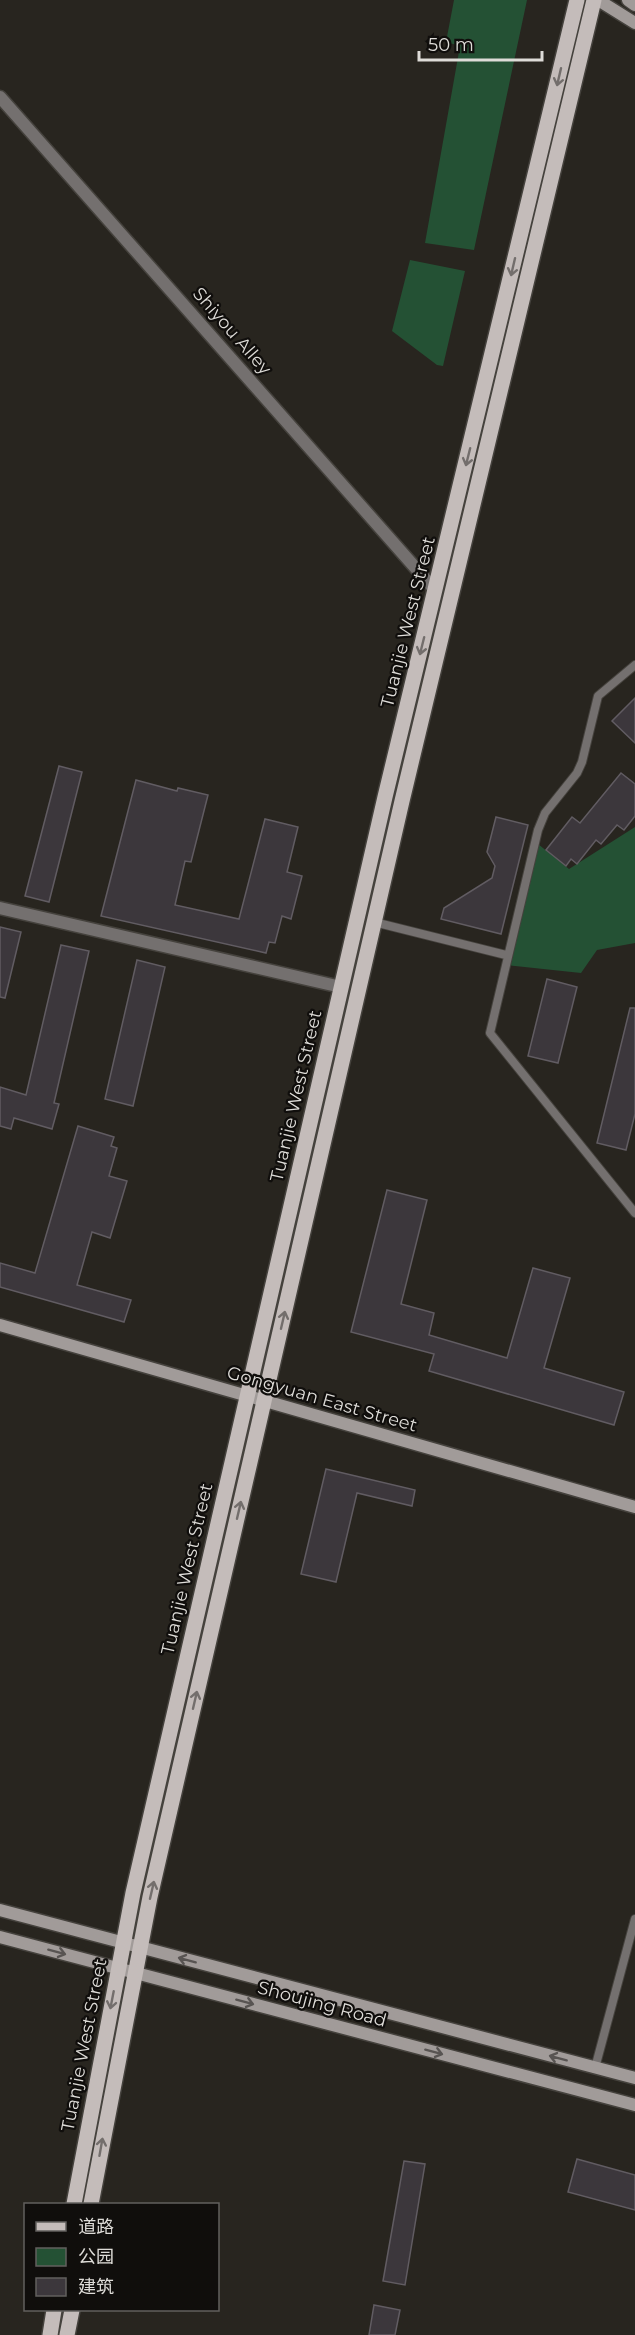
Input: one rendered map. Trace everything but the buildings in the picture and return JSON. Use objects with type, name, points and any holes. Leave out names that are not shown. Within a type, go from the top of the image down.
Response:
[{"type":"main road","name":"Tuanjie West Street","points":[[74,2203],[123,1943],[247,1396],[341,987],[577,0]]},
{"type":"main road","name":"Tuanjie West Street","points":[[91,2203],[140,1947],[264,1401],[374,922],[596,0]]},
{"type":"main road","points":[[596,0],[635,23]]},
{"type":"main road","points":[[628,0],[635,5]]},
{"type":"main road","name":"Gongyuan East Street","points":[[0,1325],[635,1507]]},
{"type":"main road","name":"Shoujing Road","points":[[0,1910],[635,2078]]},
{"type":"main road","name":"Shoujing Road","points":[[0,1937],[635,2105]]},
{"type":"main road","points":[[50,2335],[54,2311]]},
{"type":"main road","points":[[67,2335],[72,2311]]},
{"type":"street","name":"Shiyou Alley","points":[[0,97],[435,590]]},
{"type":"street","points":[[0,908],[341,987]]},
{"type":"lane","points":[[635,665],[598,696],[582,762],[577,773],[545,813],[538,830],[506,955],[490,1033],[635,1213]]},
{"type":"lane","points":[[374,922],[506,955]]},
{"type":"lane","points":[[595,2068],[635,1919]]},
{"type":"green space","points":[[454,0],[527,0],[474,250],[425,243],[460,46],[446,42]]},
{"type":"green space","points":[[410,260],[465,271],[443,366],[437,365],[392,331]]},
{"type":"green space","points":[[635,827],[635,943],[597,950],[581,973],[506,965],[538,844],[569,869]]}]
